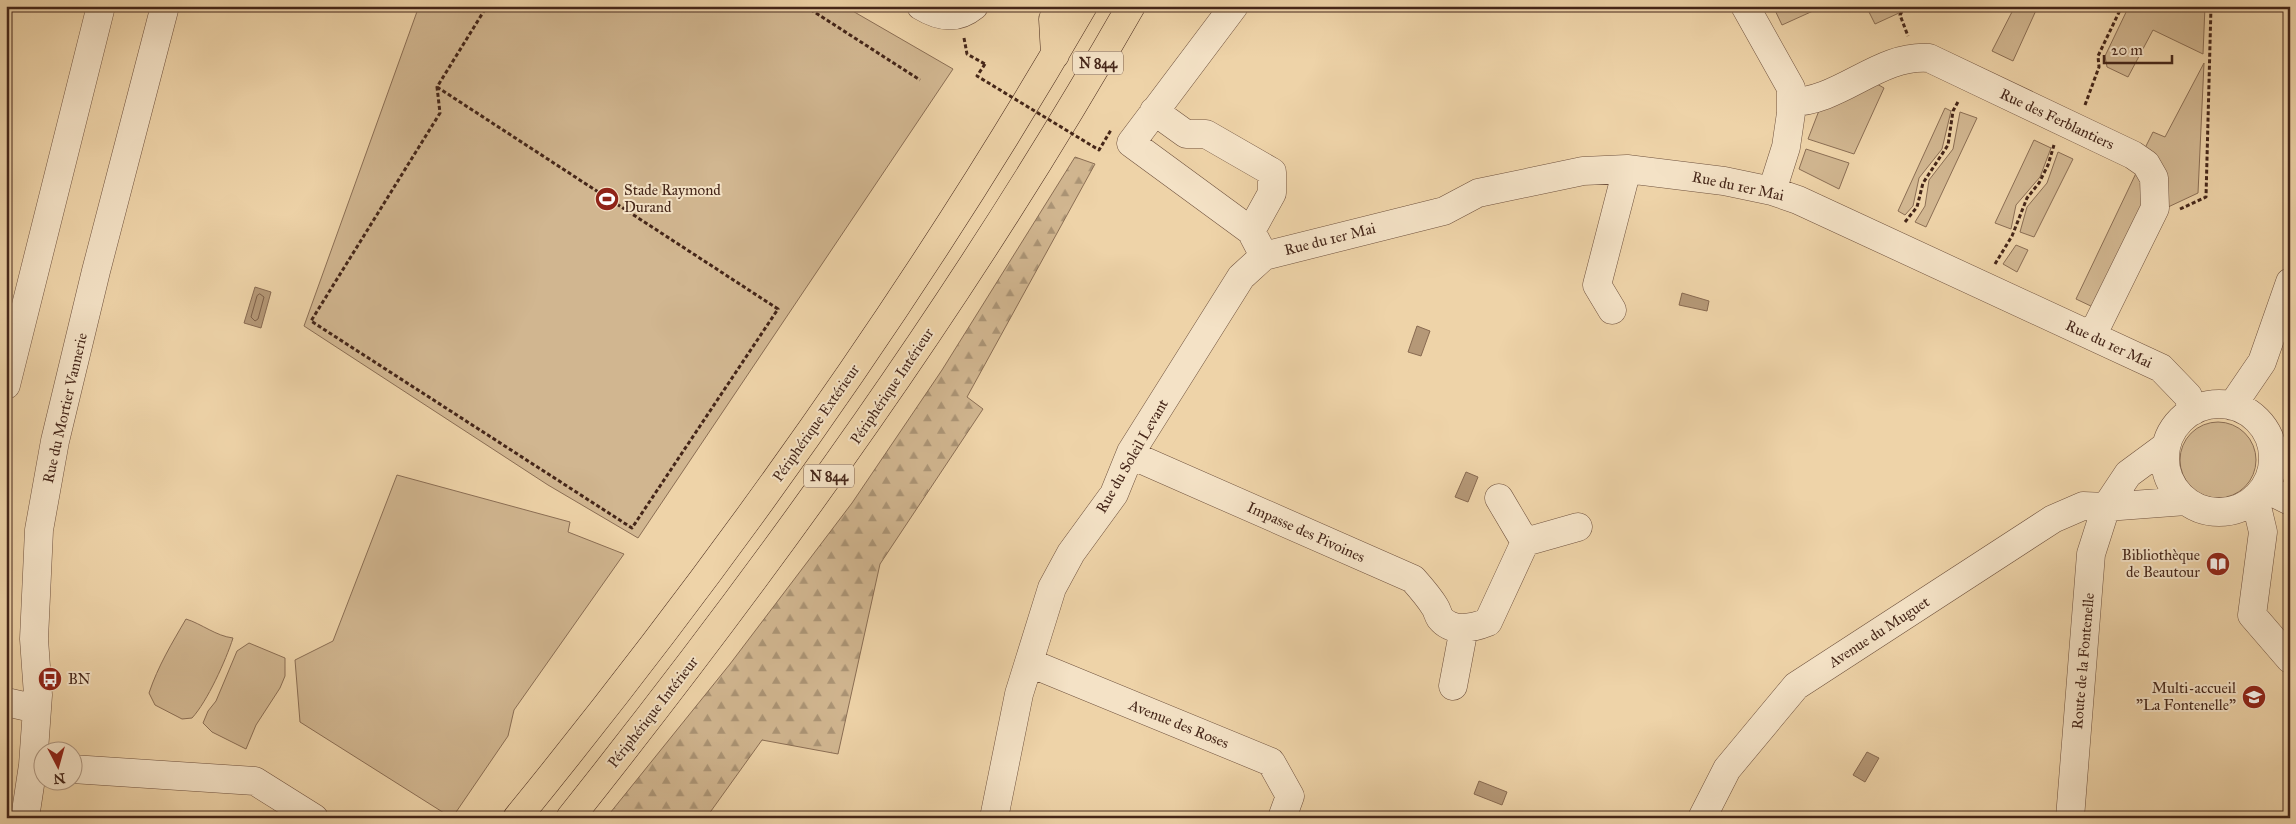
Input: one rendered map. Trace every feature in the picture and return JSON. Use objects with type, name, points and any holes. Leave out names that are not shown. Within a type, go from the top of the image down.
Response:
[{"type":"highway","points":[[1055,54],[1052,19],[1060,6]]},
{"type":"highway","name":"Périphérique Extérieur","points":[[517,818],[638,665],[754,512],[895,308],[1018,117],[1083,6]]},
{"type":"highway","name":"Périphérique Intérieur","points":[[570,818],[736,603],[878,407],[996,229],[1131,6]]},
{"type":"street","points":[[6,385],[101,6]]},
{"type":"street","name":"Rue du Mortier Vannerie","points":[[38,742],[34,639],[39,530],[52,459],[96,271],[165,6]]},
{"type":"street","points":[[922,6],[944,16],[966,11]]},
{"type":"street","points":[[1121,137],[1154,111],[1234,6]]},
{"type":"street","points":[[1745,6],[1791,88],[1786,147],[1772,191]]},
{"type":"street","name":"Rue des Ferblantiers","points":[[1791,102],[1802,102],[1817,98],[1889,64],[1916,57],[1929,58],[2133,155],[2146,164],[2154,178],[2155,205],[2147,226],[2092,336]]},
{"type":"street","points":[[1154,111],[1186,134],[1206,134],[1272,172],[1272,193],[1251,231]]},
{"type":"street","name":"Rue du 1er Mai","points":[[1121,137],[1251,231],[1264,256],[1444,211],[1478,192],[1583,170],[1627,169],[1724,181],[1772,191],[1798,200],[2161,368],[2188,396],[2193,411]]},
{"type":"street","points":[[1612,310],[1597,285],[1627,169]]},
{"type":"street","name":"Rue du Soleil Levant","points":[[994,818],[1019,694],[1055,582],[1071,554],[1114,494],[1131,452],[1241,277],[1264,256]]},
{"type":"street","points":[[2232,406],[2262,362],[2290,282]]},
{"type":"street","points":[[2212,404],[2232,406],[2246,411],[2257,420],[2269,438],[2273,460],[2270,475],[2259,493],[2242,507],[2221,512],[2206,510],[2186,501],[2168,478],[2165,463],[2166,446],[2175,426],[2193,411],[2212,404]]},
{"type":"street","points":[[2106,507],[2128,474],[2166,446]]},
{"type":"street","name":"Impasse des Pivoines","points":[[1131,452],[1140,459],[1414,579],[1436,608],[1440,618],[1451,626],[1464,628]]},
{"type":"street","points":[[2259,493],[2290,501]]},
{"type":"street","points":[[2259,493],[2263,532],[2252,615],[2290,658]]},
{"type":"street","points":[[1499,498],[1525,542]]},
{"type":"street","name":"Avenue du Muguet","points":[[1702,818],[1728,769],[1796,686],[2053,519],[2083,506],[2106,507],[2186,501]]},
{"type":"street","name":"Route de la Fontenelle","points":[[2070,818],[2092,554],[2106,507]]},
{"type":"street","points":[[1454,686],[1464,628],[1475,627],[1488,622],[1525,542],[1578,527]]},
{"type":"street","name":"Avenue des Roses","points":[[1030,663],[1271,762],[1290,796],[1282,818]]},
{"type":"street","points":[[6,702],[37,709]]},
{"type":"street","points":[[82,770],[255,781],[314,818]]},
{"type":"street","name":"Rue du Mortier Vannerie","points":[[25,818],[32,790]]},
{"type":"path","points":[[437,87],[778,309],[632,528],[311,321],[440,114],[437,87],[487,6]]},
{"type":"path","points":[[805,6],[920,80]]},
{"type":"path","points":[[1905,6],[1900,15],[1916,57]]},
{"type":"path","points":[[1993,268],[2012,236],[2027,198],[2046,171],[2055,142],[2070,125],[2095,82],[2099,67],[2098,56],[2122,6]]},
{"type":"path","points":[[2155,205],[2170,214],[2206,198],[2211,6]]},
{"type":"path","points":[[967,54],[984,64],[977,76],[1100,150],[1121,137]]},
{"type":"path","points":[[1903,224],[1917,208],[1923,183],[1948,145],[1953,111],[1971,77]]},
{"type":"green space","name":"Stade Raymond Durand","points":[[419,6],[844,6],[953,69],[638,538],[548,485],[304,326]]},
{"type":"green space","points":[[1773,6],[1824,6],[1782,25]]},
{"type":"green space","points":[[1866,6],[1901,6],[1899,13],[1875,24]]},
{"type":"green space","points":[[2015,6],[2038,6],[2013,61],[1992,51]]},
{"type":"green space","points":[[2129,6],[2205,6],[2203,54],[2153,30],[2128,77],[2107,67],[2105,56]]},
{"type":"green space","points":[[2204,63],[2198,193],[2166,208],[2145,148],[2153,132],[2165,137]]},
{"type":"green space","points":[[1877,84],[1884,88],[1854,154],[1808,139],[1820,108]]},
{"type":"green space","points":[[1945,108],[1951,111],[1942,149],[1919,178],[1913,206],[1905,215],[1898,211]]},
{"type":"green space","points":[[1960,112],[1977,118],[1926,227],[1915,222],[1925,206],[1929,180],[1953,149]]},
{"type":"green space","points":[[2034,140],[2051,148],[2040,177],[2016,205],[2011,229],[1995,223]]},
{"type":"green space","points":[[1806,149],[1849,163],[1839,189],[1799,169]]},
{"type":"green space","points":[[2058,152],[2073,159],[2034,237],[2020,232],[2027,207],[2047,183]]},
{"type":"green space","points":[[1075,157],[1095,164],[967,397],[983,409],[880,564],[838,754],[762,740],[706,818],[606,818],[730,664],[852,503],[942,370]]},
{"type":"green space","points":[[2138,169],[2151,187],[2095,308],[2076,299]]},
{"type":"green space","points":[[2016,245],[2028,250],[2017,272],[2003,264]]},
{"type":"green space","points":[[2211,422],[2225,422],[2239,428],[2250,439],[2256,453],[2253,475],[2245,487],[2225,498],[2211,498],[2197,492],[2186,481],[2180,467],[2180,453],[2186,439],[2197,428]]},
{"type":"green space","points":[[397,475],[570,522],[568,532],[624,554],[514,710],[508,736],[452,818],[300,722],[295,660],[333,641]]},
{"type":"green space","points":[[186,619],[221,635],[233,638],[226,658],[204,702],[192,718],[182,719],[155,705],[149,693],[161,664]]},
{"type":"green space","points":[[249,643],[285,658],[285,676],[280,688],[256,725],[246,749],[212,732],[203,723],[208,711],[216,701],[237,651]]},
{"type":"water","points":[[255,287],[271,292],[261,328],[244,323]]},
{"type":"water","points":[[1682,293],[1709,301],[1707,311],[1679,305]]},
{"type":"water","points":[[1417,326],[1430,331],[1421,356],[1408,352]]},
{"type":"water","points":[[1466,472],[1478,477],[1468,502],[1455,497]]},
{"type":"water","points":[[1867,752],[1879,758],[1865,782],[1853,775]]},
{"type":"water","points":[[1479,781],[1507,792],[1502,805],[1474,794]]},
{"type":"place","name":"Stade Raymond Durand","points":[[607,199]]},
{"type":"place","name":"Bibliothèque de Beautour","points":[[2218,564]]},
{"type":"place","name":"BN","points":[[50,679]]},
{"type":"place","name":"Multi-accueil \"La Fontenelle\"","points":[[2254,697]]}]
